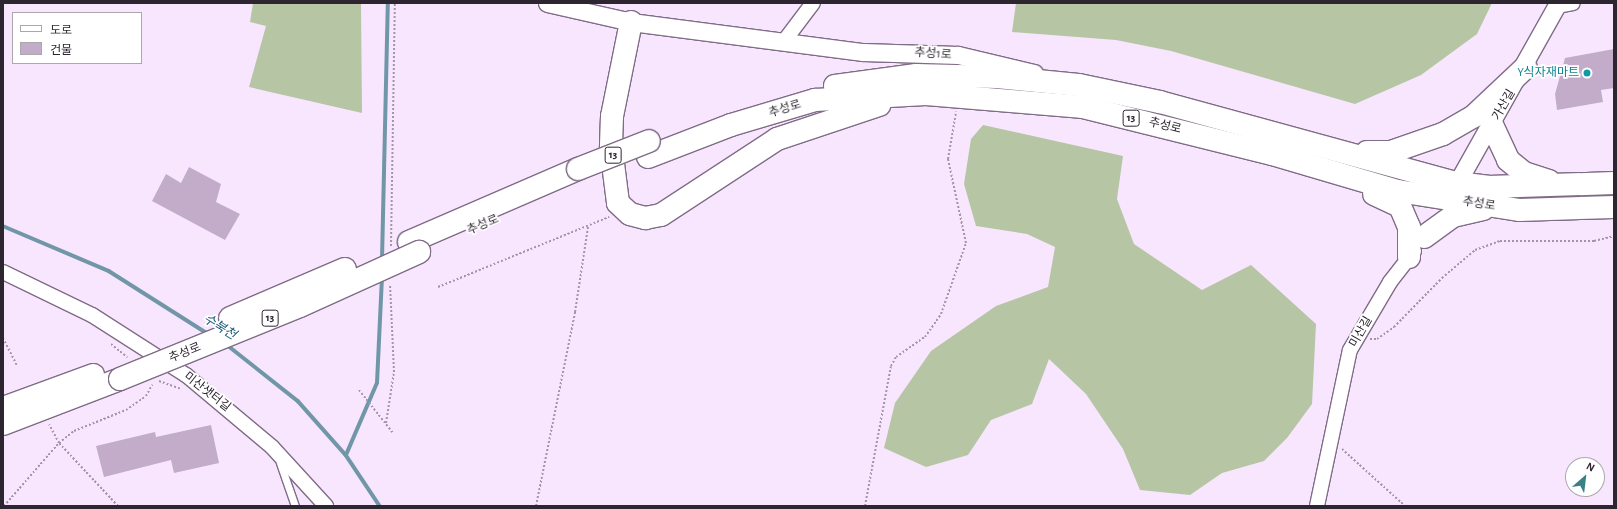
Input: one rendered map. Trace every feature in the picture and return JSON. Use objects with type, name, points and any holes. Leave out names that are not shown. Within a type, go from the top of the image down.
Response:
[{"type":"main road","points":[[631,22],[612,116],[611,148],[620,207],[645,218],[661,215],[777,139],[845,114],[926,94]]},
{"type":"main road","points":[[1336,152],[1391,152],[1443,134],[1474,116],[1526,67]]},
{"type":"main road","name":"추성로","points":[[3,424],[122,369],[578,176],[648,149],[725,112],[868,79],[916,75],[997,77],[1079,86],[1160,102],[1336,152],[1455,192],[1494,207],[1519,210],[1614,207]]},
{"type":"main road","name":"추성로","points":[[648,149],[815,100],[926,94],[1083,107],[1164,125],[1398,191],[1455,192],[1488,187],[1614,183]]},
{"type":"main road","points":[[1492,124],[1508,160],[1524,173],[1562,185]]},
{"type":"main road","points":[[1342,175],[1400,206],[1409,227],[1409,257]]},
{"type":"main road","points":[[1424,237],[1453,216],[1494,207]]},
{"type":"main road","name":"추성로","points":[[3,408],[122,369]]},
{"type":"street","name":"추성1로","points":[[547,3],[631,22],[785,40],[863,52],[958,55],[1079,86]]},
{"type":"street","points":[[785,40],[813,3]]},
{"type":"street","name":"가산길","points":[[1455,192],[1492,124],[1563,4]]},
{"type":"street","name":"미산길","points":[[1317,506],[1350,350],[1409,257],[1424,237],[1442,219],[1455,192]]},
{"type":"street","name":"미산샛터길","points":[[3,272],[92,316],[186,375],[272,447],[326,506]]},
{"type":"lane","points":[[272,447],[285,472],[295,506]]},
{"type":"path","points":[[395,3],[406,249]]},
{"type":"path","points":[[865,506],[891,366],[896,357],[925,337],[941,314],[966,243],[948,159],[960,97]]},
{"type":"path","points":[[438,287],[588,227],[613,215],[620,207]]},
{"type":"path","points":[[536,506],[575,312],[588,227]]},
{"type":"path","points":[[1357,339],[1377,339],[1394,327],[1442,278],[1475,250],[1500,241],[1594,241],[1614,236]]},
{"type":"path","points":[[386,422],[394,372],[390,276]]},
{"type":"path","points":[[3,338],[17,366]]},
{"type":"path","points":[[108,341],[122,369]]},
{"type":"path","points":[[4,506],[59,444],[74,431],[126,410],[146,396],[154,380]]},
{"type":"path","points":[[359,390],[386,422],[393,433]]},
{"type":"path","points":[[46,419],[59,444],[118,506]]},
{"type":"path","points":[[1329,448],[1344,449],[1406,506]]},
{"type":"green space","points":[[253,3],[361,3],[362,113],[249,87],[266,26],[250,22]]},
{"type":"green space","points":[[1016,3],[1492,3],[1477,34],[1421,75],[1355,104],[1171,51],[1116,40],[1012,32]]},
{"type":"green space","points":[[983,125],[1123,156],[1117,199],[1134,244],[1202,290],[1251,265],[1316,324],[1312,404],[1287,438],[1264,461],[1222,473],[1190,495],[1140,490],[1123,449],[1086,394],[1049,359],[1032,404],[991,420],[968,455],[926,467],[884,448],[895,403],[931,351],[996,306],[1048,287],[1055,247],[1027,234],[976,226],[964,184],[971,139]]},
{"type":"building","name":"Y식자재마트","points":[[1614,49],[1614,88],[1601,90],[1603,102],[1557,110],[1555,94],[1565,58]]},
{"type":"building","points":[[189,167],[221,184],[216,202],[240,214],[225,240],[152,201],[166,174],[181,183]]},
{"type":"building","points":[[211,425],[219,463],[174,473],[171,460],[104,477],[96,446],[155,432],[156,437]]},
{"type":"waterway","points":[[382,260],[388,3]]},
{"type":"waterway","name":"수북천","points":[[3,226],[109,271],[210,335]]},
{"type":"waterway","points":[[346,455],[377,383],[382,278]]},
{"type":"waterway","name":"수북천","points":[[226,344],[298,401],[346,455],[380,506]]},
{"type":"place","name":"Y식자재마트","points":[[1587,73]]}]
